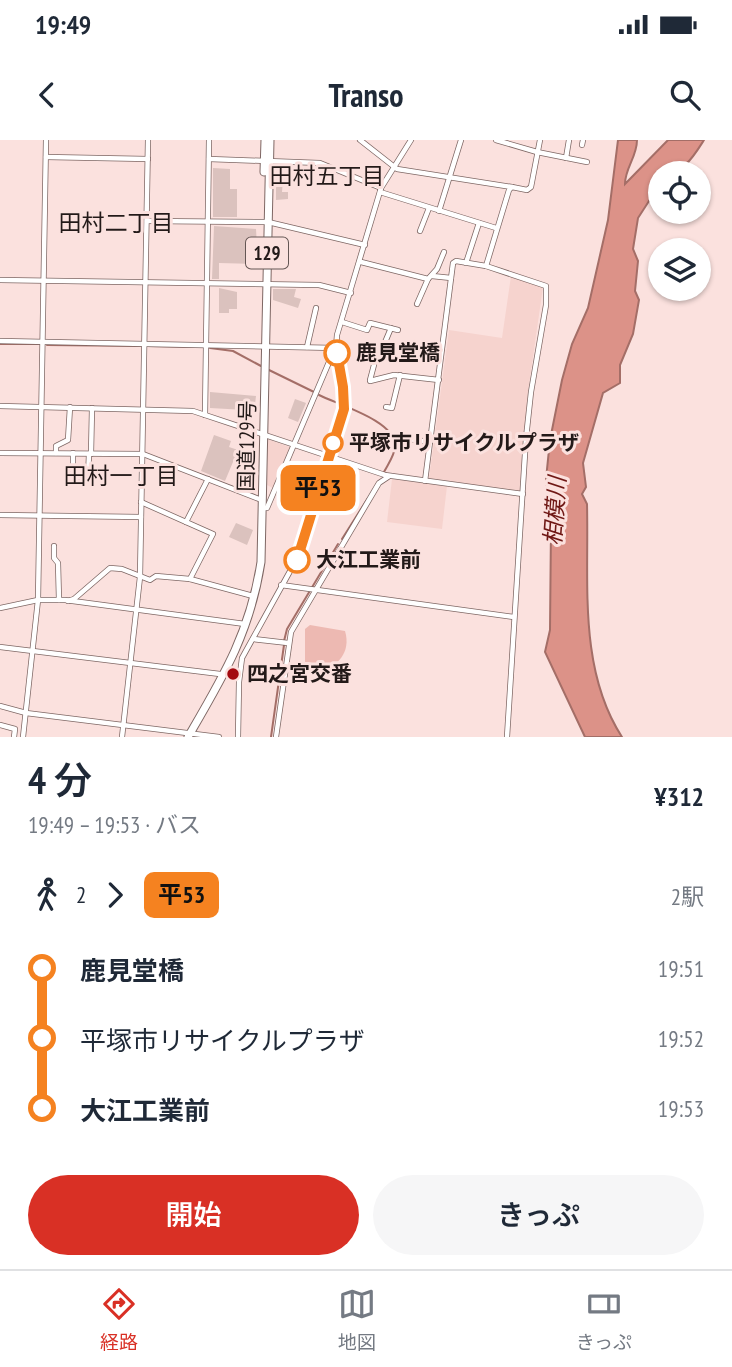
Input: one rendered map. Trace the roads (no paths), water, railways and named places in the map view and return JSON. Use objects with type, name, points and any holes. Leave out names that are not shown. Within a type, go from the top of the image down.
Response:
[{"type":"highway","name":"国道129号","points":[[187,735],[236,655],[261,562],[264,508],[262,436],[267,140]]},
{"type":"highway","name":"国道129号","points":[[252,596],[264,494],[262,436]]},
{"type":"highway","name":"国道129号","points":[[187,735],[220,674],[236,655]]},
{"type":"street","points":[[23,737],[38,600],[46,140]]},
{"type":"street","points":[[122,737],[140,577],[148,140]]},
{"type":"street","points":[[205,415],[209,140]]},
{"type":"street","points":[[359,140],[394,168],[529,189],[540,140]]},
{"type":"street","points":[[238,737],[239,682],[236,655],[253,639],[301,550],[311,508],[344,407],[336,348],[342,322],[380,190],[411,140]]},
{"type":"street","points":[[439,211],[461,140]]},
{"type":"street","points":[[496,140],[587,162]]},
{"type":"street","points":[[566,158],[569,140]]},
{"type":"street","points":[[46,157],[148,159]]},
{"type":"street","points":[[208,159],[320,163],[380,190],[496,228]]},
{"type":"street","points":[[486,266],[496,228],[512,187]]},
{"type":"street","points":[[421,231],[429,208]]},
{"type":"street","points":[[147,221],[266,222],[365,245]]},
{"type":"street","points":[[466,263],[479,223]]},
{"type":"street","points":[[417,304],[444,251]]},
{"type":"street","points":[[361,262],[430,277],[451,278]]},
{"type":"street","points":[[425,481],[453,263],[486,266],[543,285],[547,289],[531,392],[507,737]]},
{"type":"street","points":[[0,280],[319,285],[351,293]]},
{"type":"street","points":[[307,347],[316,308]]},
{"type":"street","points":[[342,322],[367,330],[370,323],[398,330]]},
{"type":"street","points":[[383,347],[391,328]]},
{"type":"street","points":[[0,341],[336,348]]},
{"type":"street","points":[[394,352],[379,346],[370,381],[400,375],[439,380]]},
{"type":"street","points":[[0,453],[143,454],[208,479],[264,494],[273,489],[295,446],[316,398],[332,351],[336,348]]},
{"type":"street","points":[[386,407],[392,408],[400,375]]},
{"type":"street","points":[[0,406],[182,410],[205,415],[387,476],[523,494]]},
{"type":"street","points":[[56,453],[56,446],[68,440],[70,407]]},
{"type":"street","points":[[73,453],[73,477],[88,477],[92,408]]},
{"type":"street","points":[[401,438],[430,442]]},
{"type":"street","points":[[276,737],[288,643],[295,623],[312,590],[379,483],[387,476]]},
{"type":"street","points":[[186,522],[208,479]]},
{"type":"street","points":[[264,494],[273,489]]},
{"type":"street","points":[[141,502],[213,536],[190,579]]},
{"type":"street","points":[[0,516],[141,517]]},
{"type":"street","points":[[54,546],[54,558],[58,564],[59,600]]},
{"type":"street","points":[[68,601],[74,599],[110,568],[122,569],[150,580],[156,576],[190,579],[252,596]]},
{"type":"street","points":[[281,585],[514,617]]},
{"type":"street","points":[[0,608],[38,600],[59,600],[244,624]]},
{"type":"street","points":[[253,639],[288,643]]},
{"type":"street","points":[[0,647],[220,674]]},
{"type":"street","points":[[0,706],[26,713],[219,737]]},
{"type":"street","points":[[0,725],[15,730],[14,737]]},
{"type":"water","name":"相模川","points":[[618,140],[637,140],[625,184],[668,140],[704,140],[689,161],[648,161],[648,203],[638,218],[633,249],[638,261],[635,291],[639,300],[633,334],[620,365],[620,383],[603,393],[583,463],[586,487],[582,494],[587,504],[587,594],[592,654],[608,711],[622,737],[585,737],[545,652],[550,630],[551,526],[546,479],[550,440],[562,380],[572,344],[588,308],[608,220]]},
{"type":"waterway","points":[[0,344],[40,344]]},
{"type":"waterway","points":[[47,345],[143,346]]},
{"type":"waterway","points":[[148,346],[203,347]]},
{"type":"waterway","points":[[210,348],[233,351],[261,366]]},
{"type":"waterway","points":[[269,370],[314,392]]},
{"type":"waterway","points":[[319,395],[365,415],[393,437],[393,456],[384,472]]},
{"type":"waterway","points":[[342,539],[368,498]]},
{"type":"waterway","points":[[284,641],[287,629],[338,544]]},
{"type":"waterway","points":[[271,737],[284,645]]},
{"type":"place","name":"鹿見堂橋","points":[[337,353]]},
{"type":"place","name":"平塚市リサイクルプラザ","points":[[333,443]]},
{"type":"place","name":"大江工業前","points":[[297,560]]},
{"type":"place","name":"四之宮交番","points":[[233,674]]},
{"type":"district","name":"田村五丁目","points":[[327,176]]},
{"type":"district","name":"田村二丁目","points":[[116,223]]},
{"type":"district","name":"田村一丁目","points":[[121,476]]}]
